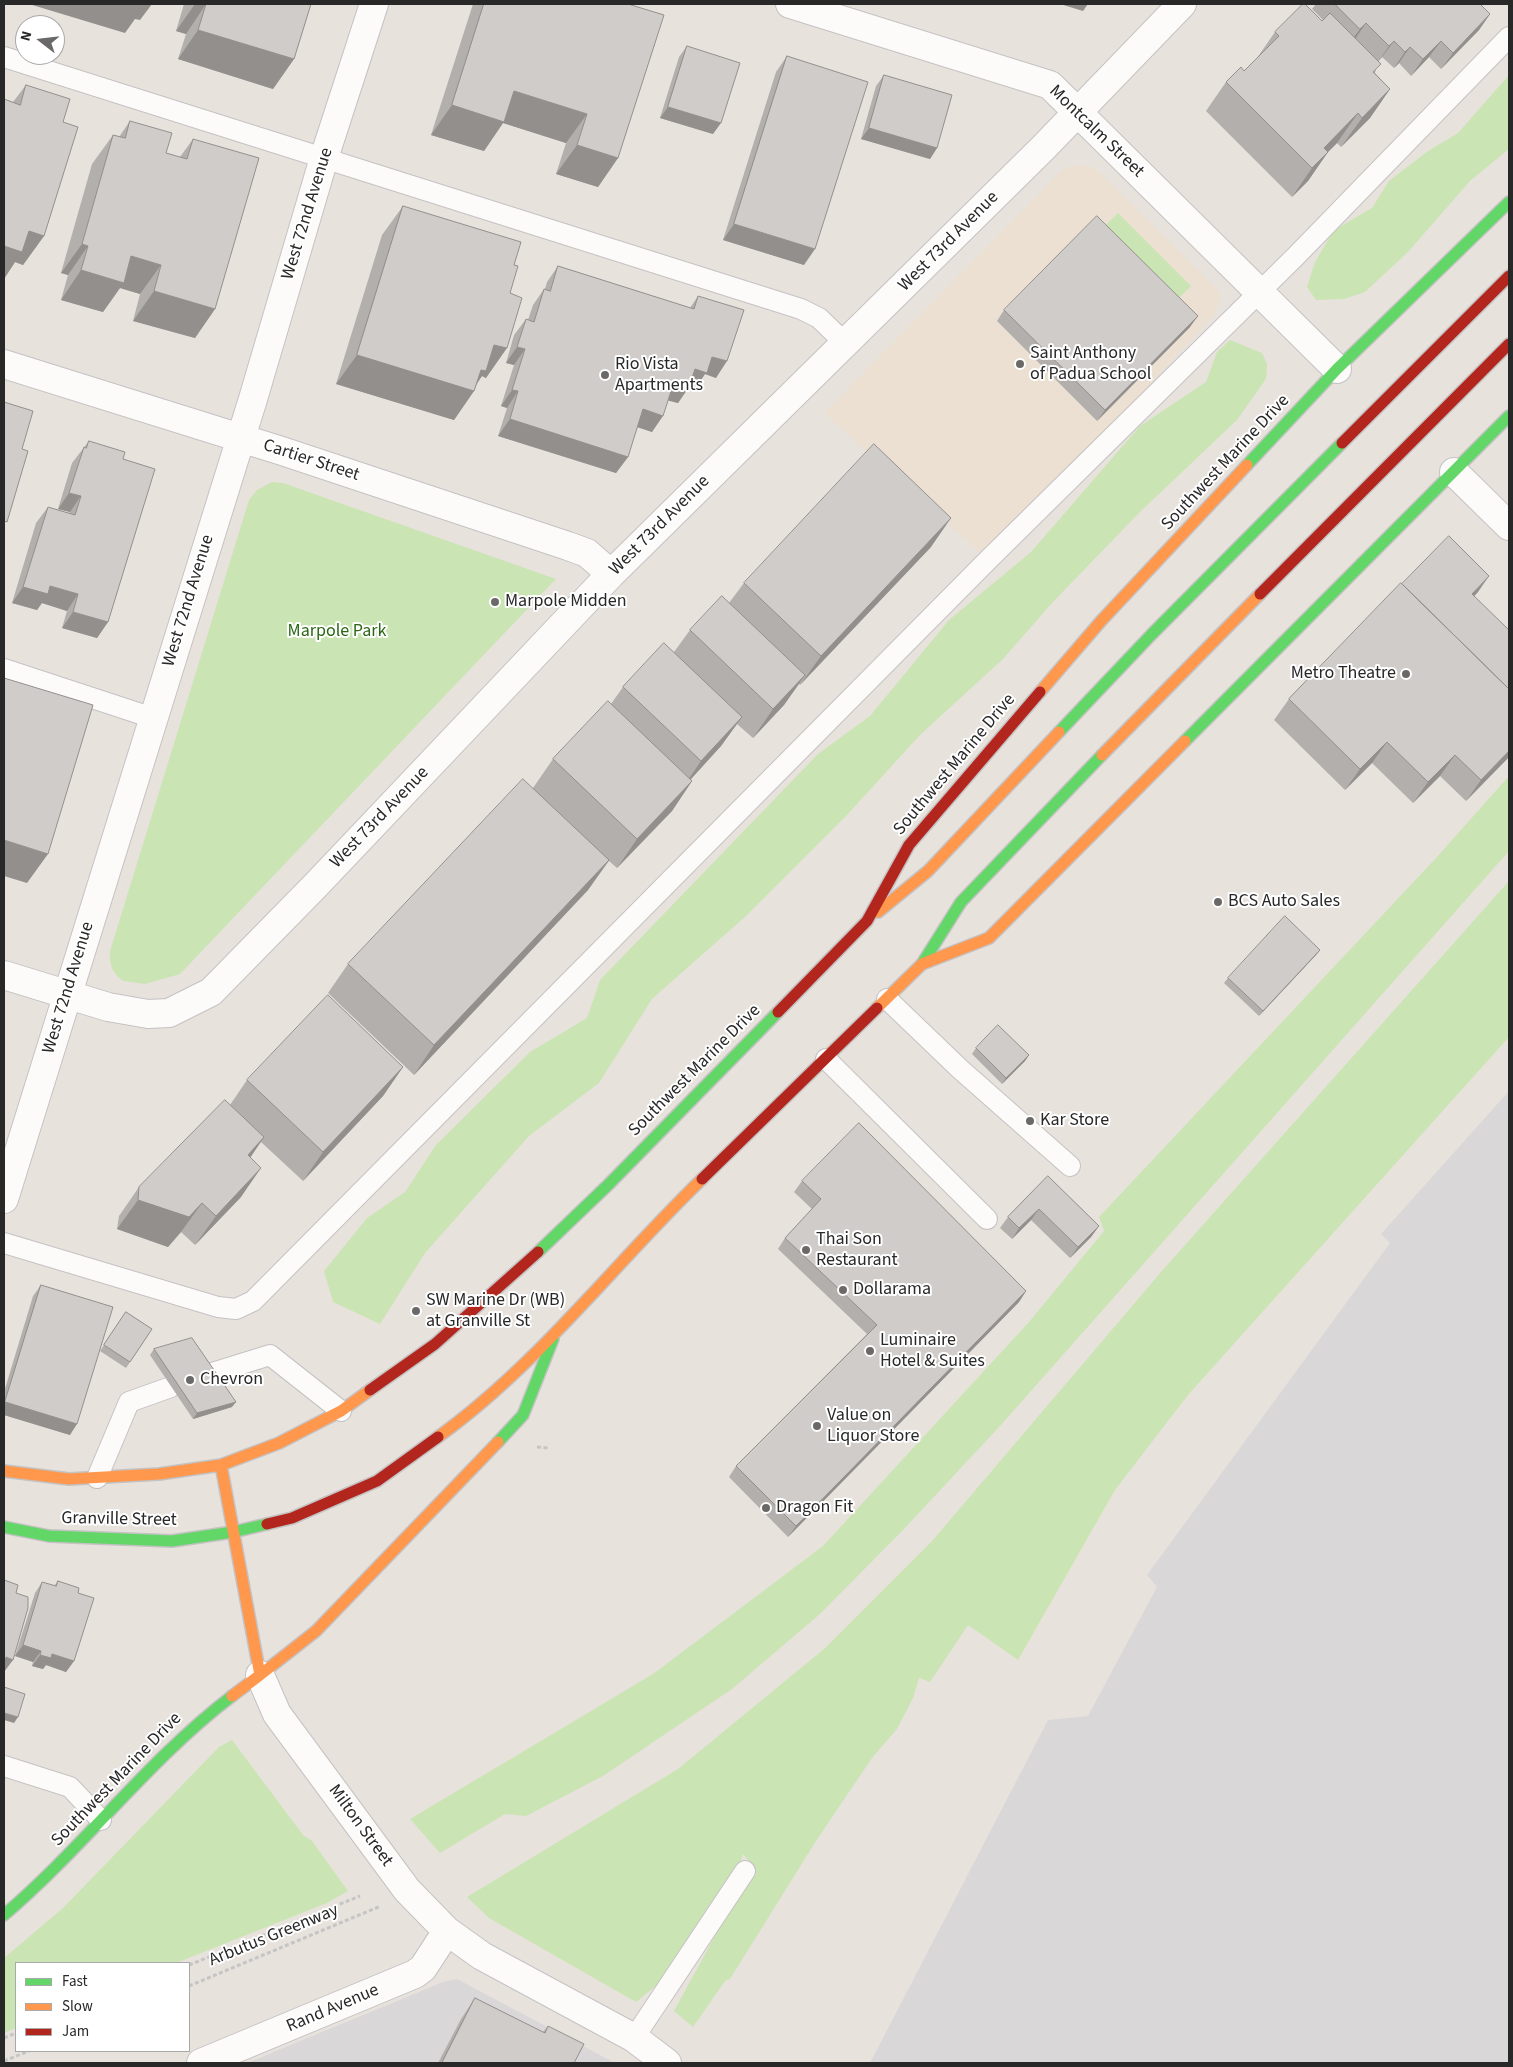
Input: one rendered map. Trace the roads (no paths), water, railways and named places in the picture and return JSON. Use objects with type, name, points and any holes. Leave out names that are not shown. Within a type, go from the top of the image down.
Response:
[{"type":"main road","name":"Southwest Marine Drive","points":[[221,1465],[278,1443],[341,1411],[434,1344],[527,1263],[609,1184],[868,921],[908,845],[1101,621],[1337,370],[1509,202]]},
{"type":"main road","points":[[868,921],[928,871],[1152,634],[1509,276]]},
{"type":"main road","points":[[233,1532],[292,1518],[377,1481],[471,1413],[556,1331],[674,1206],[922,964],[961,902],[1185,669],[1509,344]]},
{"type":"main road","points":[[922,964],[989,938],[1509,416]]},
{"type":"main road","name":"Southwest Marine Drive","points":[[4,1915],[43,1882],[196,1724],[316,1631],[429,1516],[523,1415],[556,1331]]},
{"type":"main road","points":[[4,1470],[69,1479],[159,1474],[221,1465]]},
{"type":"main road","name":"Milton Street","points":[[221,1465],[260,1674]]},
{"type":"main road","name":"Granville Street","points":[[4,1526],[49,1536],[172,1541],[233,1532]]},
{"type":"street","name":"West 72nd Avenue","points":[[4,1199],[241,438],[324,158],[374,4]]},
{"type":"street","name":"Montcalm Street","points":[[790,4],[1050,85],[1337,370]]},
{"type":"street","name":"West 73rd Avenue","points":[[4,975],[67,996],[148,1014],[169,1012],[210,992],[316,886],[611,574],[846,344],[1078,112],[1182,4]]},
{"type":"street","name":"Cartier Street","points":[[4,364],[241,438],[587,553],[611,574]]},
{"type":"street","points":[[1454,472],[1509,526]]},
{"type":"street","name":"Milton Street","points":[[260,1674],[277,1714],[407,1890],[447,1931],[482,1956],[634,2038],[667,2063]]},
{"type":"street","name":"Rand Avenue","points":[[201,2063],[415,1974],[423,1968],[447,1931]]},
{"type":"lane","points":[[4,1243],[218,1307],[236,1309],[253,1301],[974,574],[1258,293],[1509,37]]},
{"type":"lane","points":[[4,57],[801,309],[819,318],[846,344]]},
{"type":"lane","points":[[4,669],[153,718]]},
{"type":"lane","points":[[887,999],[960,1069],[1070,1166]]},
{"type":"lane","points":[[826,1059],[987,1219]]},
{"type":"lane","points":[[209,1374],[270,1354],[341,1411]]},
{"type":"lane","points":[[97,1478],[129,1402],[172,1386]]},
{"type":"lane","points":[[4,1766],[70,1787],[101,1820]]},
{"type":"lane","points":[[634,2038],[745,1871]]},
{"type":"place","name":"Saint Anthony of Padua School","points":[[1020,364]]},
{"type":"place","name":"Rio Vista Apartments","points":[[605,375]]},
{"type":"place","name":"Marpole Midden","points":[[495,602]]},
{"type":"place","name":"Metro Theatre","points":[[1406,674]]},
{"type":"place","name":"BCS Auto Sales","points":[[1218,902]]},
{"type":"place","name":"Kar Store","points":[[1030,1121]]},
{"type":"place","name":"Thai Son Restaurant","points":[[806,1250]]},
{"type":"place","name":"Dollarama","points":[[843,1290]]},
{"type":"place","name":"SW Marine Dr (WB) at Granville St","points":[[416,1311]]},
{"type":"place","name":"Luminaire Hotel & Suites","points":[[870,1351]]},
{"type":"place","name":"Chevron","points":[[190,1380]]},
{"type":"place","name":"Value on Liquor Store","points":[[817,1426]]},
{"type":"place","name":"Dragon Fit","points":[[766,1508]]},
{"type":"park label","name":"Marpole Park","points":[[337,632]]}]
